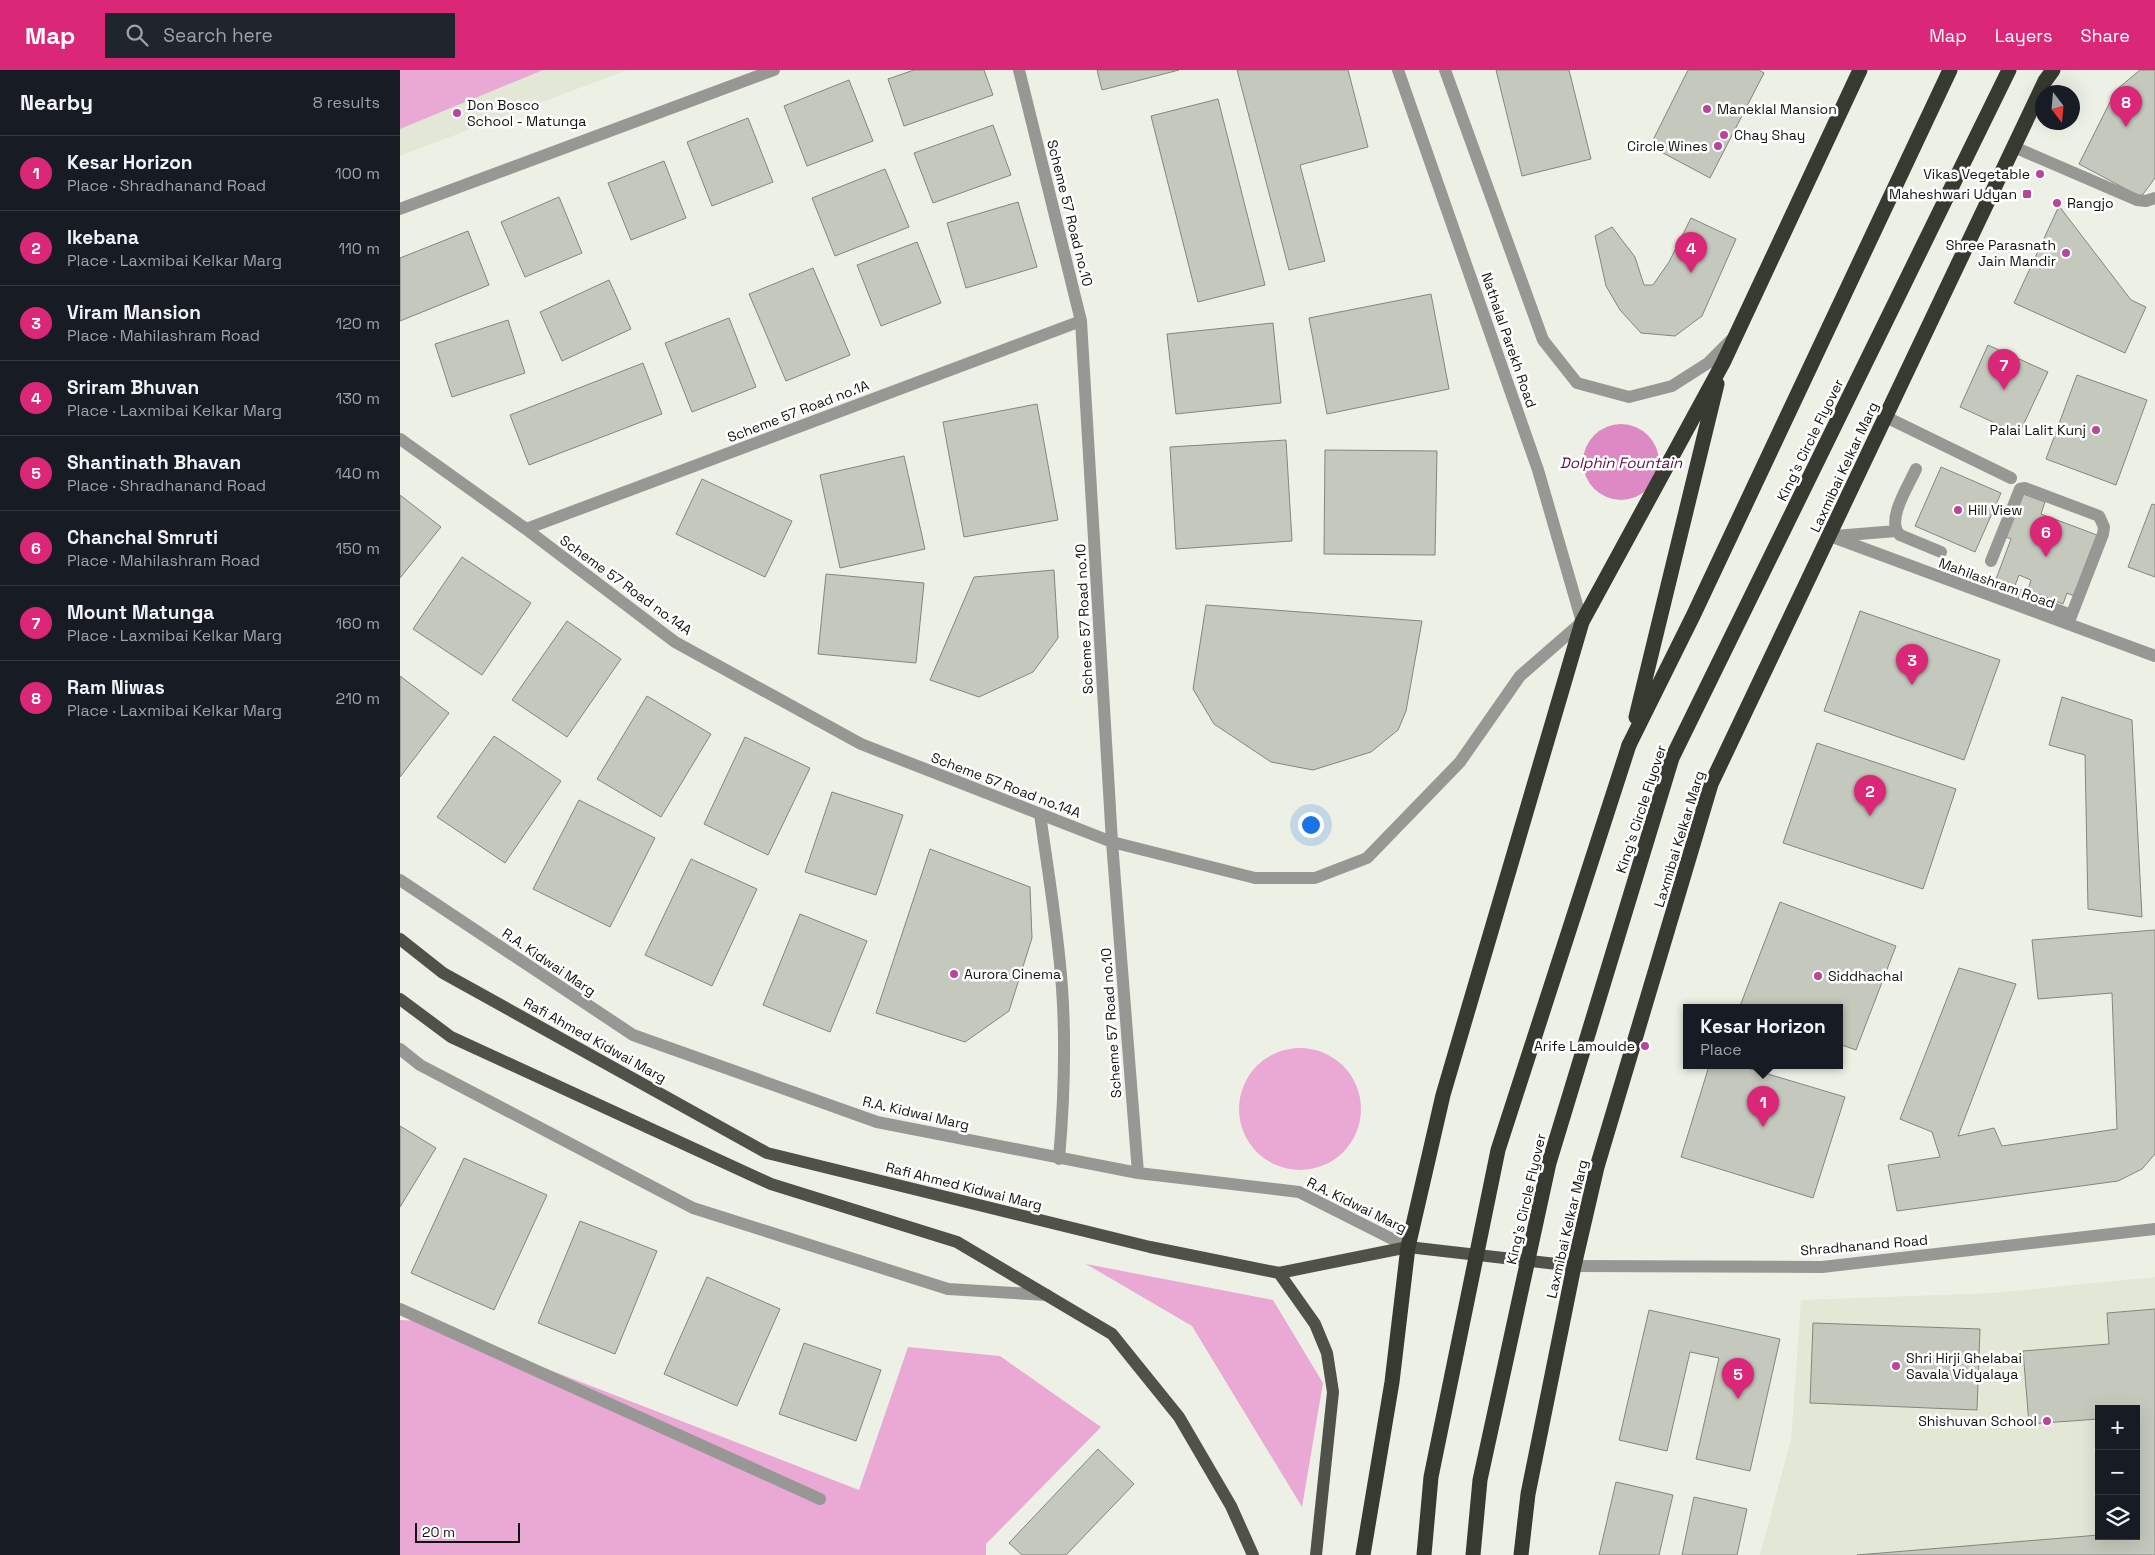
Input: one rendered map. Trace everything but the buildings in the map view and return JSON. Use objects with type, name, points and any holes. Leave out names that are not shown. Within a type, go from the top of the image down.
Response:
[{"type":"highway","points":[[1363,1555],[1392,1382],[1408,1246],[1443,1095],[1582,622],[1723,363],[1860,70]]},
{"type":"highway","points":[[1629,745],[1702,598],[1950,70]]},
{"type":"highway","name":"King's Circle Flyover","points":[[1473,1555],[1480,1480],[1549,1163],[1672,758],[2009,70]]},
{"type":"highway","name":"Laxmibai Kelkar Marg","points":[[1521,1555],[1528,1494],[1574,1266],[1597,1167],[1711,784],[2045,82],[2053,70]]},
{"type":"highway","points":[[1424,1555],[1431,1477],[1498,1150],[1629,745],[1723,363]]},
{"type":"main road","name":"Rafi Ahmed Kidwai Marg","points":[[400,939],[443,973],[766,1153],[1150,1247],[1279,1273],[1408,1246],[1574,1266]]},
{"type":"main road","points":[[400,999],[451,1037],[771,1184],[957,1242],[1112,1334],[1179,1417],[1231,1506],[1253,1555]]},
{"type":"main road","points":[[1279,1273],[1315,1324],[1327,1352],[1333,1392],[1316,1555]]},
{"type":"street","points":[[400,209],[774,70]]},
{"type":"street","name":"Scheme 57 Road no.10","points":[[1019,70],[1081,321],[1112,842],[1138,1173]]},
{"type":"street","name":"Nathalal Parekh Road","points":[[1398,70],[1538,470],[1582,622]]},
{"type":"street","points":[[1445,70],[1544,340],[1577,383],[1629,397],[1672,386],[1708,363],[1735,335]]},
{"type":"street","points":[[2014,147],[2137,200],[2155,198]]},
{"type":"street","name":"Scheme 57 Road no.1A","points":[[526,529],[1081,321]]},
{"type":"street","points":[[1886,418],[2012,478]]},
{"type":"street","name":"Scheme 57 Road no.14A","points":[[400,440],[526,529],[675,642],[861,744],[1112,842],[1255,878],[1315,878],[1368,858],[1460,762],[1520,676],[1582,622]]},
{"type":"street","points":[[1916,469],[1895,514],[1894,525],[1900,535],[1941,552]]},
{"type":"street","points":[[1991,561],[2020,489],[2025,488],[2099,516],[2104,527],[2103,534],[2069,620]]},
{"type":"street","points":[[1830,536],[1896,531]]},
{"type":"street","name":"Mahilashram Road","points":[[1830,536],[1995,597],[2069,620],[2155,656]]},
{"type":"street","points":[[1040,814],[1059,944],[1063,990],[1064,1100],[1059,1159]]},
{"type":"street","name":"R.A. Kidwai Marg","points":[[400,880],[633,1035],[877,1122],[1138,1173],[1299,1192],[1408,1246]]},
{"type":"street","points":[[400,1049],[420,1065],[693,1208],[948,1289],[1047,1295]]},
{"type":"street","name":"Shradhanand Road","points":[[1574,1266],[1822,1266],[2155,1229]]},
{"type":"street","points":[[400,1309],[820,1499]]},
{"type":"shaded area","name":"Don Bosco School - Matunga","points":[[400,70],[627,70],[400,156]]},
{"type":"shaded area","points":[[400,70],[543,70],[400,129]]},
{"type":"shaded area","points":[[1300,1048],[1312,1049],[1323,1053],[1334,1058],[1343,1066],[1351,1075],[1356,1086],[1360,1097],[1360,1121],[1356,1132],[1351,1143],[1343,1152],[1334,1160],[1323,1165],[1312,1169],[1300,1170],[1288,1169],[1277,1165],[1266,1160],[1257,1152],[1249,1143],[1244,1132],[1240,1121],[1239,1109],[1240,1097],[1244,1086],[1249,1075],[1257,1066],[1266,1058],[1277,1053],[1288,1049]]},
{"type":"shaded area","points":[[1086,1264],[1273,1300],[1323,1383],[1302,1507],[1192,1326]]},
{"type":"shaded area","name":"Shishuvan School","points":[[2155,1277],[2155,1555],[1760,1555],[1791,1439],[1801,1300],[1993,1293]]},
{"type":"shaded area","points":[[400,1320],[424,1321],[859,1490],[908,1347],[1000,1356],[1101,1427],[986,1544],[986,1555],[400,1555]]},
{"type":"water","name":"Dolphin Fountain","points":[[1621,424],[1635,427],[1648,435],[1656,448],[1659,462],[1656,476],[1648,489],[1635,497],[1621,500],[1607,497],[1594,489],[1586,476],[1583,462],[1586,448],[1594,435],[1607,427]]},
{"type":"place","name":"Maneklal Mansion","points":[[1707,109]]},
{"type":"place","name":"Don Bosco School - Matunga","points":[[457,113]]},
{"type":"place","name":"Ram Niwas","points":[[2126,127]]},
{"type":"place","name":"Chay Shay","points":[[1724,135]]},
{"type":"place","name":"Circle Wines","points":[[1718,146]]},
{"type":"place","name":"Vikas Vegetable","points":[[2040,174]]},
{"type":"place","name":"Maheshwari Udyan","points":[[2027,194]]},
{"type":"place","name":"Rangjo","points":[[2057,203]]},
{"type":"place","name":"Shree Parasnath Jain Mandir","points":[[2066,253]]},
{"type":"place","name":"Sriram Bhuvan","points":[[1691,273]]},
{"type":"place","name":"Mount Matunga","points":[[2004,390]]},
{"type":"place","name":"Palai Lalit Kunj","points":[[2096,430]]},
{"type":"place","name":"Hill View","points":[[1958,510]]},
{"type":"place","name":"Chanchal Smruti","points":[[2046,557]]},
{"type":"place","name":"Viram Mansion","points":[[1912,685]]},
{"type":"place","name":"Ikebana","points":[[1870,816]]},
{"type":"place","name":"Aurora Cinema","points":[[954,974]]},
{"type":"place","name":"Siddhachal","points":[[1818,976]]},
{"type":"place","name":"Arife Lamoulde","points":[[1645,1046]]},
{"type":"place","name":"Kesar Horizon","points":[[1763,1127]]},
{"type":"place","name":"Shri Hirji Ghelabai Savala Vidyalaya","points":[[1896,1366]]},
{"type":"place","name":"Shantinath Bhavan","points":[[1738,1399]]},
{"type":"place","name":"Shishuvan School","points":[[2047,1421]]}]
